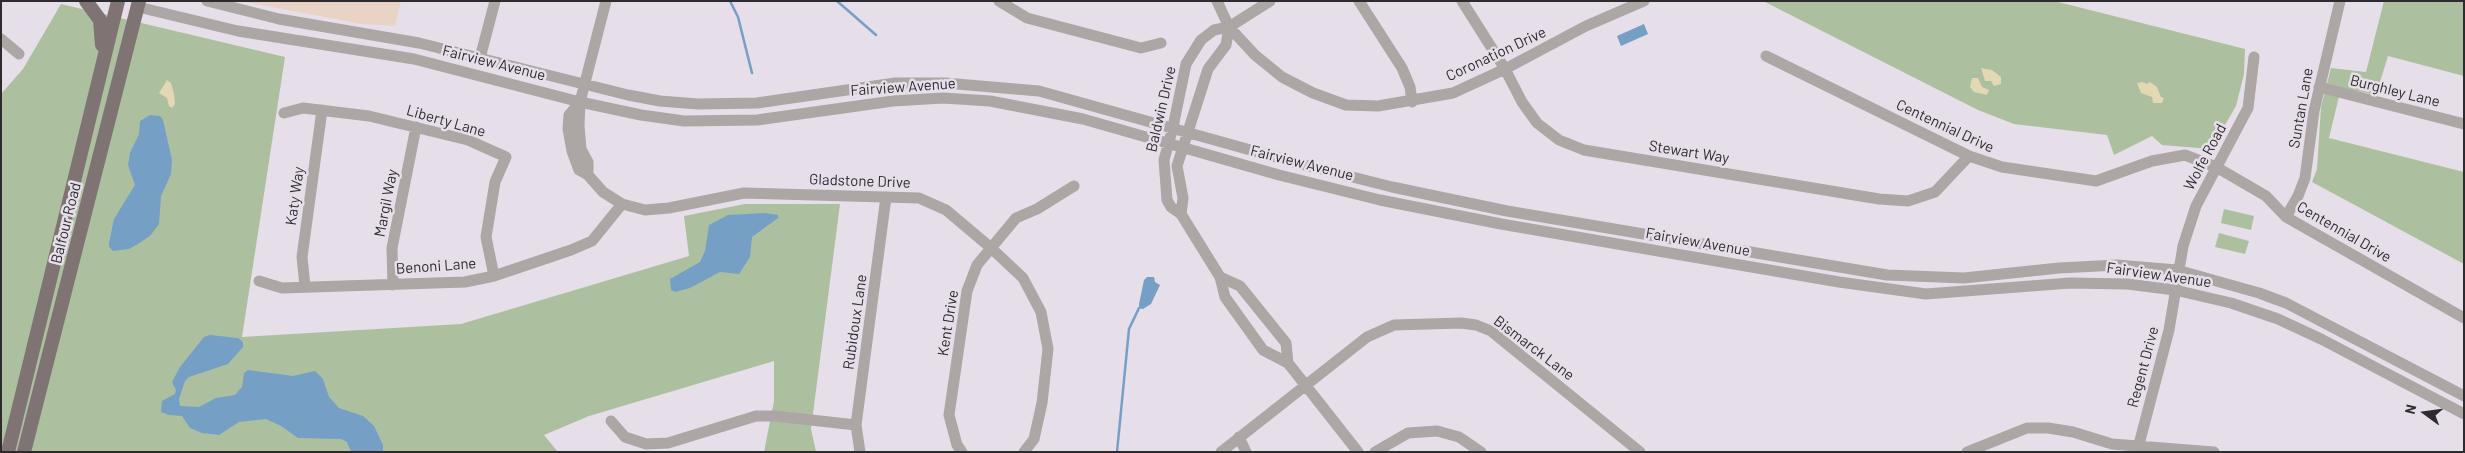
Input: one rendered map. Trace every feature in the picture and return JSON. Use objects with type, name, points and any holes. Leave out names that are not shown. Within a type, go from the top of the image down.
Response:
[{"type":"main road","points":[[86,1],[100,20],[102,66]]},
{"type":"main road","name":"Balfour Road","points":[[8,452],[118,1]]},
{"type":"main road","name":"Fairview Avenue","points":[[118,1],[138,4]]},
{"type":"main road","name":"Balfour Road","points":[[24,452],[138,4]]},
{"type":"street","name":"Fairview Avenue","points":[[206,1],[279,19],[419,43],[652,99],[698,104],[757,102],[895,84],[945,83],[1039,91],[1373,182],[1507,211],[1887,275],[1964,278],[2059,268],[2117,265],[2177,270],[2259,293],[2286,303],[2464,396]]},
{"type":"street","points":[[480,58],[496,1]]},
{"type":"street","name":"Gladstone Drive","points":[[606,1],[580,102],[569,115],[568,129],[576,150],[588,162],[588,175],[603,192],[622,204],[644,210],[669,208],[744,193],[920,198],[946,210],[1023,278],[1041,312],[1048,349],[1042,403],[1034,439],[1024,452]]},
{"type":"street","points":[[999,1],[1027,18],[1141,48],[1161,43]]},
{"type":"street","name":"Coronation Drive","points":[[1217,1],[1229,27],[1255,54],[1282,76],[1313,93],[1346,105],[1378,106],[1412,102],[1453,93],[1506,69],[1586,26],[1644,1]]},
{"type":"street","name":"Baldwin Drive","points":[[1270,1],[1229,27],[1214,30],[1202,40],[1186,64],[1164,160],[1167,200],[1171,207],[1181,214],[1220,277],[1225,297],[1263,350],[1288,362],[1358,452]]},
{"type":"street","points":[[1359,1],[1402,68],[1410,87],[1412,102]]},
{"type":"street","name":"Stewart Way","points":[[1462,1],[1506,69],[1522,102],[1537,123],[1559,140],[1584,150],[1879,199],[1908,201],[1935,192],[1969,156]]},
{"type":"street","name":"Suntan Lane","points":[[2286,217],[2298,196],[2305,178],[2318,87],[2340,1]]},
{"type":"street","name":"Fairview Avenue","points":[[138,4],[238,31],[414,59],[580,102],[641,115],[684,121],[757,120],[892,101],[943,98],[990,101],[1083,119],[1279,175],[1380,200],[1501,224],[1839,282],[1926,294],[2070,283],[2120,284],[2175,290],[2224,301],[2278,319],[2321,339],[2464,414]]},
{"type":"street","name":"Baldwin Drive","points":[[1181,214],[1183,198],[1177,166],[1208,69],[1226,45],[1229,27]]},
{"type":"street","points":[[1,39],[19,54]]},
{"type":"street","name":"Centennial Drive","points":[[1766,56],[1969,156],[2002,168],[2096,181],[2152,161],[2185,155],[2216,167],[2266,196],[2286,217],[2464,318]]},
{"type":"street","name":"Wolfe Road","points":[[2175,290],[2177,270],[2196,206],[2248,108],[2254,58]]},
{"type":"street","name":"Burghley Lane","points":[[2318,87],[2464,124]]},
{"type":"street","name":"Liberty Lane","points":[[284,113],[303,108],[369,116],[468,140],[506,158],[495,182],[486,237],[494,276]]},
{"type":"street","name":"Katy Way","points":[[305,286],[302,256],[322,110]]},
{"type":"street","name":"Margil Way","points":[[393,285],[392,248],[416,127]]},
{"type":"street","name":"Kent Drive","points":[[962,452],[957,445],[949,415],[967,291],[977,265],[1016,218],[1037,209],[1074,186]]},
{"type":"street","name":"Rubidoux Lane","points":[[860,452],[856,425],[886,197]]},
{"type":"street","name":"Benoni Lane","points":[[259,281],[282,288],[465,282],[494,276],[592,241],[622,204]]},
{"type":"street","name":"Baldwin Drive","points":[[1220,277],[1240,286],[1286,343],[1288,362]]},
{"type":"street","name":"Regent Drive","points":[[2138,449],[2169,330],[2175,290]]},
{"type":"street","name":"Bismarck Lane","points":[[1221,452],[1367,337],[1394,326],[1462,324],[1476,325],[1491,331],[1640,452]]},
{"type":"street","points":[[611,421],[625,437],[646,444],[668,443],[756,416],[775,416],[830,424],[856,425]]},
{"type":"street","points":[[1967,452],[2027,428],[2048,428],[2074,432],[2112,444],[2138,449],[2214,452]]},
{"type":"street","points":[[1375,452],[1408,433],[1437,431],[1459,437],[1481,452]]},
{"type":"street","points":[[1239,437],[1246,452]]},
{"type":"shaded area","points":[[241,1],[401,1],[395,26],[362,24]]},
{"type":"green space","points":[[1763,1],[2054,1],[2245,49],[2244,74],[2236,106],[2211,149],[2162,145],[2152,136],[2114,155],[2107,135],[2014,124],[1978,110]]},
{"type":"green space","points":[[2384,1],[2464,1],[2464,76],[2388,56],[2376,95],[2341,88],[2329,138],[2464,172],[2464,264],[2312,182],[2317,169],[2321,107],[2331,68],[2366,72]]},
{"type":"green space","points":[[61,4],[285,57],[242,337],[461,324],[689,256],[684,216],[745,204],[840,204],[811,429],[816,452],[764,452],[774,401],[774,361],[589,416],[544,435],[558,452],[1,452],[1,94],[23,69]]},
{"type":"green space","points":[[2224,209],[2254,216],[2251,230],[2221,223]]},
{"type":"green space","points":[[2219,233],[2249,241],[2245,254],[2215,247]]},
{"type":"sand","points":[[1981,68],[1992,70],[2001,77],[2001,84],[1994,86],[1991,81],[1985,81]]},
{"type":"sand","points":[[1972,78],[1978,78],[1982,87],[1989,90],[1987,95],[1974,92],[1970,87]]},
{"type":"sand","points":[[167,80],[171,83],[174,94],[175,104],[172,108],[169,106],[167,98],[159,93]]},
{"type":"sand","points":[[2150,82],[2157,87],[2161,97],[2164,98],[2162,103],[2153,103],[2152,97],[2141,93],[2137,83],[2147,84]]},
{"type":"water","points":[[1644,24],[1648,34],[1621,46],[1617,36]]},
{"type":"water","points":[[150,115],[160,116],[163,120],[172,160],[171,174],[161,196],[159,224],[150,236],[138,244],[129,249],[113,251],[109,247],[109,243],[114,219],[135,185],[128,165],[130,153],[139,134],[140,121]]},
{"type":"water","points":[[765,213],[778,215],[778,218],[752,237],[750,257],[739,274],[720,272],[690,288],[675,292],[671,290],[670,279],[700,262],[705,251],[709,225],[728,215]]},
{"type":"water","points":[[1147,277],[1154,277],[1155,282],[1160,285],[1151,304],[1143,309],[1139,308],[1139,304],[1144,280]]},
{"type":"water","points":[[210,335],[238,338],[243,342],[243,347],[228,364],[189,377],[185,381],[179,399],[180,406],[199,407],[216,398],[235,395],[242,387],[244,373],[248,370],[293,376],[315,371],[323,379],[329,397],[339,408],[363,416],[374,426],[383,445],[383,452],[351,452],[347,442],[341,439],[298,438],[281,426],[266,419],[239,422],[219,435],[202,433],[190,428],[182,416],[161,412],[162,401],[175,394],[176,390],[172,382],[180,367],[204,337]]},
{"type":"waterway","points":[[730,1],[738,17],[752,73]]},
{"type":"waterway","points":[[837,1],[876,35]]},
{"type":"waterway","points":[[1117,452],[1129,329],[1139,308]]}]
